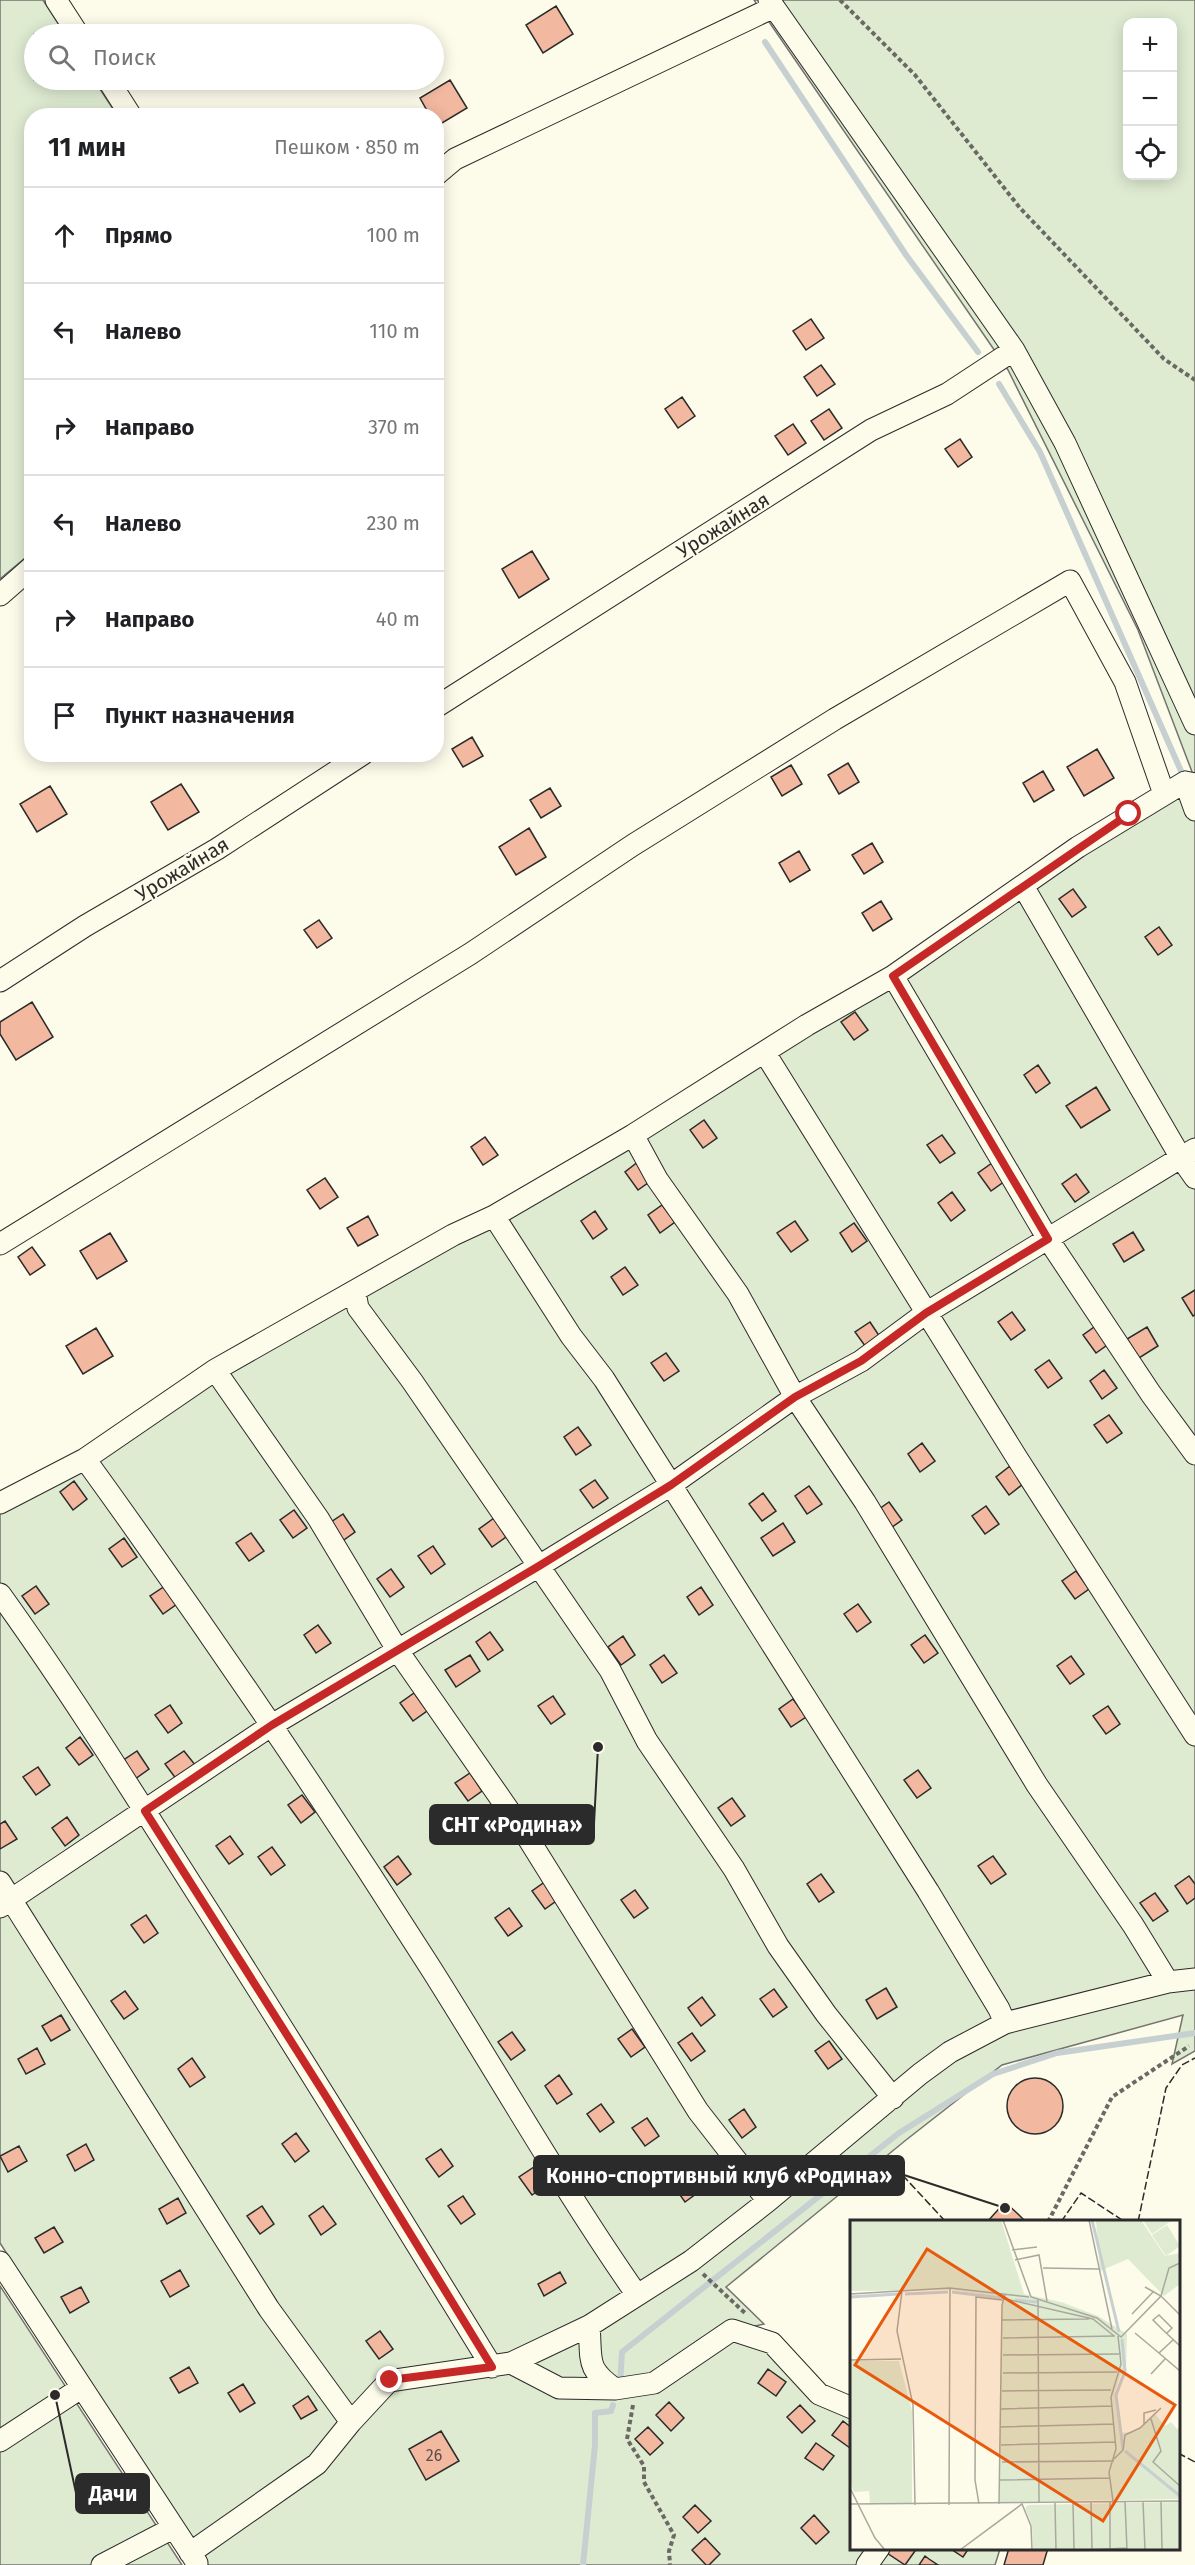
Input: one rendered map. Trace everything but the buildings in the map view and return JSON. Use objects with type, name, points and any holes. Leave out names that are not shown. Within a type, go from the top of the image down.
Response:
[{"type":"street","points":[[56,0],[72,24]]},
{"type":"street","points":[[444,168],[455,159],[772,3],[1014,350],[1065,443],[1195,724]]},
{"type":"street","points":[[114,90],[126,108]]},
{"type":"street","name":"Урожайная","points":[[444,702],[871,430],[947,394],[1014,350]]},
{"type":"street","points":[[0,595],[24,574]]},
{"type":"street","points":[[0,1244],[470,954],[633,845],[835,719],[1070,581],[1125,682],[1164,794]]},
{"type":"street","name":"Урожайная","points":[[0,981],[85,926],[218,849],[351,762]]},
{"type":"street","points":[[0,1503],[85,1459],[215,1370],[453,1235],[494,1216],[633,1135],[807,1025],[893,976],[1129,814],[1164,794],[1190,783],[1195,810]]},
{"type":"street","points":[[1023,886],[1188,1154],[1195,1178]]},
{"type":"street","points":[[893,976],[1048,1239],[1151,1394],[1195,1454]]},
{"type":"street","points":[[765,1053],[926,1313],[1195,1735]]},
{"type":"street","points":[[633,1135],[657,1179],[738,1294],[795,1397],[865,1502],[1037,1785],[1127,1916],[1168,1982]]},
{"type":"street","points":[[351,2422],[269,2309],[4,1896],[145,1811],[272,1725],[671,1485],[795,1397],[861,1361],[926,1313],[1188,1154]]},
{"type":"street","points":[[494,1216],[571,1336],[604,1379],[928,1892],[999,2009],[1005,2023]]},
{"type":"street","points":[[355,1292],[358,1308],[412,1381],[610,1670],[647,1740],[734,1869],[778,1947],[832,2022],[893,2098]]},
{"type":"street","points":[[215,1370],[318,1518],[398,1651],[526,1834],[698,2111],[768,2201]]},
{"type":"street","points":[[85,1459],[186,1599],[272,1725],[429,1966],[598,2239],[637,2295]]},
{"type":"street","points":[[0,1594],[40,1650],[145,1811],[327,2098],[501,2365],[559,2388],[615,2389],[654,2383],[732,2330],[772,2343],[819,2394],[850,2407]]},
{"type":"street","points":[[0,2262],[194,2559],[317,2464],[351,2422],[390,2380],[501,2365],[589,2326],[691,2261],[950,2052],[1005,2023],[1168,1982],[1195,1979]]},
{"type":"street","points":[[589,2326],[592,2367],[597,2377],[615,2389]]},
{"type":"street","points":[[0,2441],[81,2388]]},
{"type":"street","points":[[102,2565],[173,2528]]},
{"type":"street","points":[[867,2565],[878,2550]]},
{"type":"path","points":[[840,0],[915,75],[1020,208],[1164,359],[1195,380]]},
{"type":"path","points":[[1049,2220],[1112,2097],[1189,2046]]},
{"type":"path","points":[[701,2272],[731,2299]]},
{"type":"path","points":[[654,2383],[634,2405],[627,2439],[644,2466],[644,2482],[674,2535],[669,2552],[670,2565]]},
{"type":"green space","points":[[0,0],[43,0],[59,24],[24,24],[24,90],[101,90],[112,108],[24,108],[24,559],[0,579]]},
{"type":"green space","points":[[754,0],[1195,0],[1195,2051],[1172,2064],[1183,2015],[1002,2065],[726,2287],[764,2324],[751,2327],[850,2413],[850,2550],[1000,2550],[995,2565],[208,2565],[0,2243],[0,1505],[432,1255],[1194,777],[1138,630],[1008,370]]},
{"type":"green space","points":[[0,2286],[182,2565],[0,2565]]},
{"type":"waterway","points":[[765,42],[906,255],[978,352]]},
{"type":"waterway","points":[[999,384],[1040,452],[1185,780]]},
{"type":"waterway","points":[[620,2385],[622,2352],[899,2133],[993,2074],[1057,2053],[1195,2033]]},
{"type":"waterway","points":[[583,2565],[595,2445],[595,2413],[611,2411],[613,2405]]},
{"type":"fence","points":[[1138,2220],[1166,2088],[1182,2065],[1195,2058]]},
{"type":"fence","points":[[895,2167],[944,2220]]},
{"type":"fence","points":[[1062,2220],[1081,2193],[1122,2220]]},
{"type":"fence","points":[[1180,2454],[1195,2462]]},
{"type":"place","name":"СНТ «Родина»","points":[[598,1747]]},
{"type":"place","name":"Конно-спортивный клуб «Родина»","points":[[1005,2208]]},
{"type":"place","name":"Дачи","points":[[55,2395]]},
{"type":"route","points":[[390,2380],[492,2367],[327,2098],[145,1811],[272,1725],[671,1485],[795,1397],[861,1361],[926,1313],[1048,1239],[893,976],[1129,814]]}]
